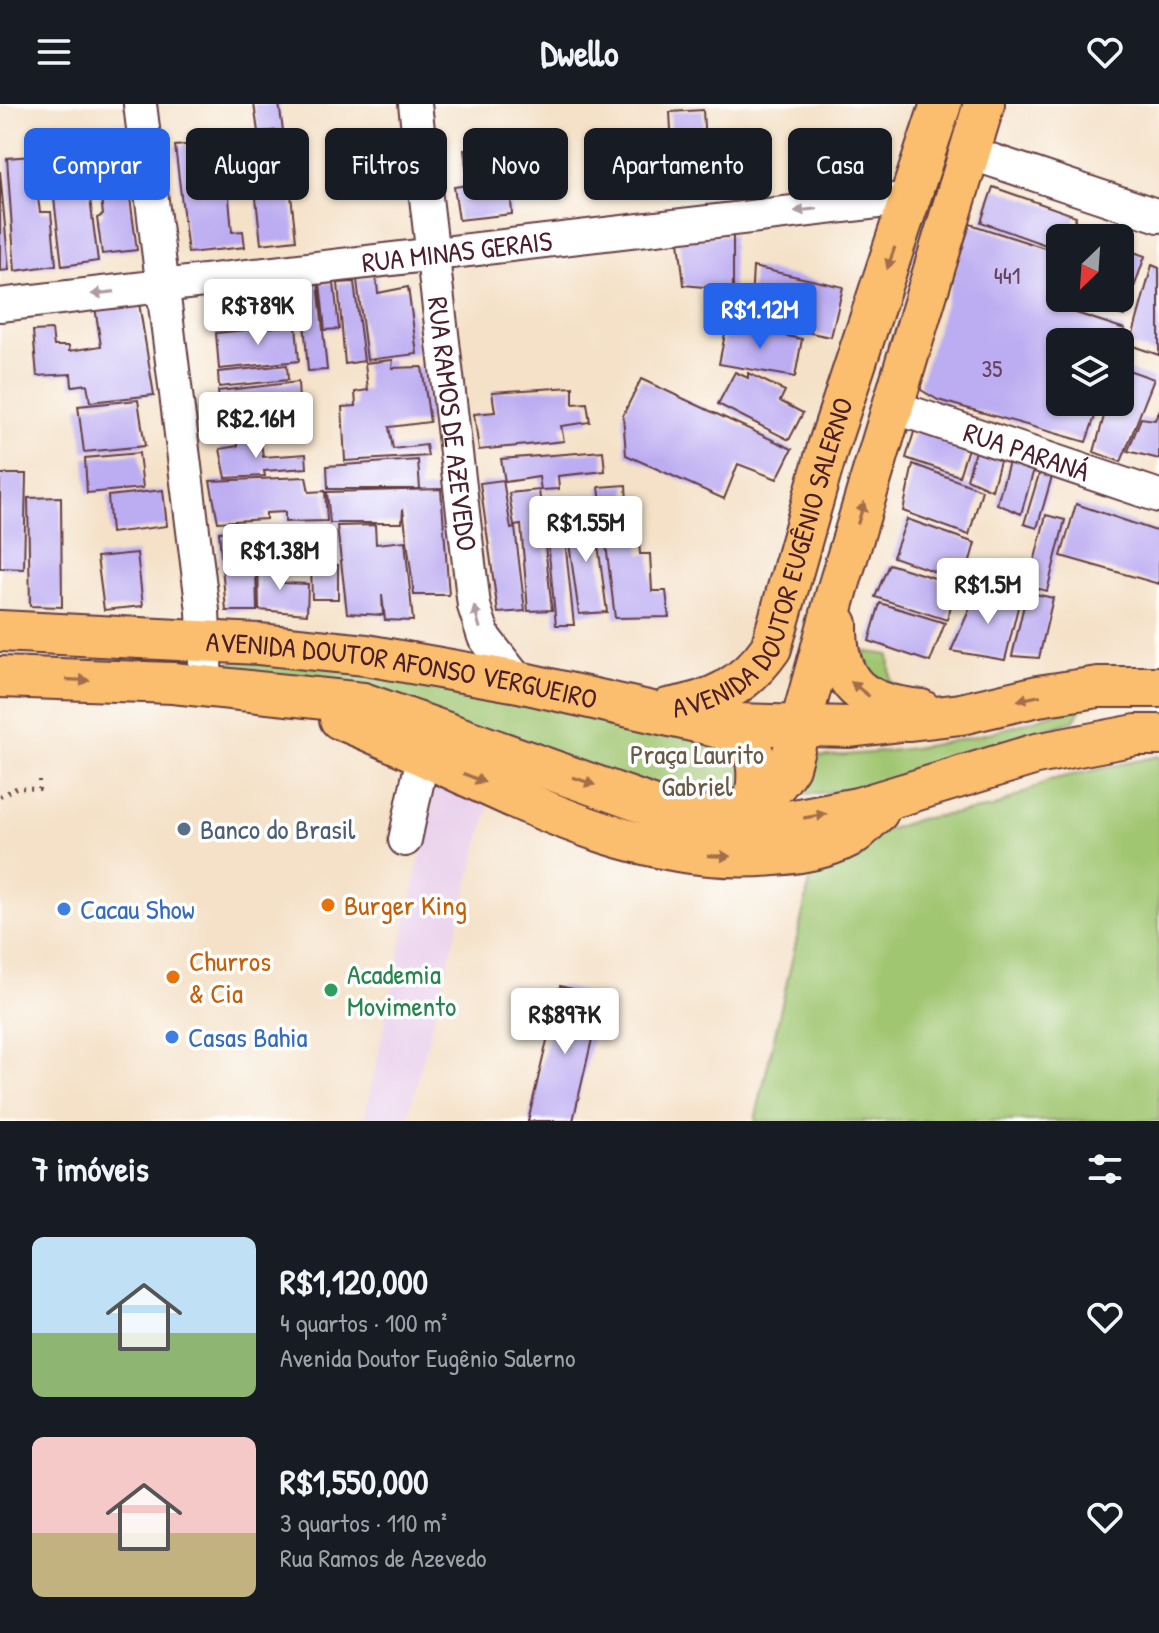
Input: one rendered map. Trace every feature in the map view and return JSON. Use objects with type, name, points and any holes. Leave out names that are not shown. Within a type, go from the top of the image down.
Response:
[{"type":"main road","name":"AVENIDA DOUTOR EUGÊNIO SALERNO","points":[[652,712],[717,698],[758,667],[771,648],[828,447],[941,104]]},
{"type":"main road","name":"AVENIDA DOUTOR EUGÊNIO SALERNO","points":[[801,726],[838,588],[984,104]]},
{"type":"main road","points":[[838,588],[837,654],[845,676],[857,690],[875,701],[900,708],[961,714]]},
{"type":"main road","name":"AVENIDA DOUTOR AFONSO VERGUEIRO","points":[[0,631],[205,642],[366,655],[519,682],[701,723],[850,727],[961,714],[1038,696],[1098,687],[1159,687]]},
{"type":"main road","name":"AVENIDA DOUTOR AFONSO VERGUEIRO","points":[[0,677],[206,686],[363,703],[655,807],[723,822],[783,822],[900,798],[1036,754],[1136,735],[1159,735]]},
{"type":"main road","points":[[273,692],[623,840],[694,855],[750,858],[816,849],[855,832],[900,798]]},
{"type":"main road","points":[[1036,754],[1103,726],[1134,718],[1159,718]]},
{"type":"main road","points":[[701,723],[728,730],[746,741],[756,759],[759,778],[754,804]]},
{"type":"main road","points":[[754,804],[779,782],[789,767],[801,726]]},
{"type":"main road","name":"AVENIDA DOUTOR AFONSO VERGUEIRO","points":[[655,807],[727,812],[754,804]]},
{"type":"street","points":[[140,104],[205,642],[206,686]]},
{"type":"street","name":"RUA RAMOS DE AZEVEDO","points":[[415,104],[478,626],[519,682]]},
{"type":"street","points":[[970,153],[1159,216]]},
{"type":"street","name":"RUA MINAS GERAIS","points":[[0,305],[912,198]]},
{"type":"street","name":"RUA PARANÁ","points":[[894,407],[1159,496]]},
{"type":"street","points":[[405,840],[423,756]]},
{"type":"path","points":[[0,796],[16,788],[39,789],[39,780]]},
{"type":"shaded area","points":[[436,782],[489,806],[407,1121],[364,1121]]},
{"type":"green space","points":[[848,649],[889,655],[891,681],[897,687],[880,691]]},
{"type":"green space","name":"Praça Laurito Gabriel","points":[[243,656],[317,662],[706,739],[745,762],[739,795],[715,806],[260,679],[229,664]]},
{"type":"green space","points":[[1076,706],[1081,709],[1073,721],[871,788],[807,794],[796,785],[808,757],[944,743]]},
{"type":"green space","points":[[1159,756],[1159,1121],[755,1121],[815,860],[858,840],[919,819],[993,808],[1050,780]]},
{"type":"building","points":[[254,104],[279,104],[283,128],[257,128]]},
{"type":"building","points":[[703,110],[704,128],[671,128],[670,112]]},
{"type":"building","points":[[186,145],[186,200],[229,200],[232,232],[243,231],[245,247],[188,253],[175,146]]},
{"type":"building","points":[[24,157],[24,200],[38,200],[40,212],[51,212],[56,265],[15,271],[7,158]]},
{"type":"building","points":[[0,171],[9,270],[0,271]]},
{"type":"building","points":[[463,186],[463,200],[511,200],[512,214],[459,220],[454,187]]},
{"type":"building","points":[[993,187],[1076,216],[1073,224],[1046,224],[1046,245],[981,222]]},
{"type":"building","points":[[54,200],[90,200],[98,261],[62,266]]},
{"type":"building","points":[[101,200],[130,200],[137,250],[102,254],[97,218],[103,215]]},
{"type":"building","points":[[256,200],[292,200],[296,240],[261,244]]},
{"type":"building","points":[[970,224],[1046,248],[1046,312],[1073,312],[1122,328],[1046,328],[1046,416],[1095,416],[1086,442],[938,400],[921,390],[920,383]]},
{"type":"building","points":[[733,234],[733,290],[684,285],[679,241]]},
{"type":"building","points":[[1134,252],[1145,256],[1134,287]]},
{"type":"building","points":[[1152,265],[1159,268],[1159,355],[1134,346],[1134,330]]},
{"type":"building","points":[[753,267],[843,287],[831,337],[750,321]]},
{"type":"building","points":[[376,276],[378,293],[408,287],[417,354],[367,360],[357,280]]},
{"type":"building","points":[[318,282],[327,370],[308,371],[301,283]]},
{"type":"building","points":[[354,282],[364,361],[345,364],[338,283]]},
{"type":"building","points":[[297,283],[300,319],[261,324],[256,289]]},
{"type":"building","points":[[320,283],[334,283],[339,329],[325,330]]},
{"type":"building","points":[[253,289],[256,311],[214,316],[213,291]]},
{"type":"building","points":[[139,303],[154,395],[90,402],[87,384],[72,386],[71,374],[37,376],[33,331],[52,330],[54,346],[69,346],[69,351],[101,346],[95,307]]},
{"type":"building","points":[[727,324],[802,339],[795,377],[719,364]]},
{"type":"building","points":[[296,325],[299,361],[219,369],[216,333]]},
{"type":"building","points":[[393,360],[392,368],[422,367],[430,422],[389,427],[393,449],[426,445],[428,456],[345,461],[342,407],[356,406],[355,392],[368,390],[365,363]]},
{"type":"building","points":[[287,365],[288,380],[219,387],[218,372]]},
{"type":"building","points":[[735,372],[748,378],[748,373],[785,391],[780,401],[803,413],[789,440],[718,404]]},
{"type":"building","points":[[1134,372],[1154,379],[1121,462],[1094,452],[1104,416],[1134,416]]},
{"type":"building","points":[[641,379],[792,449],[777,479],[738,464],[724,499],[626,455],[623,415]]},
{"type":"building","points":[[298,382],[299,402],[220,410],[218,391]]},
{"type":"building","points":[[573,387],[573,404],[587,403],[590,422],[561,426],[564,441],[479,450],[474,414],[495,412],[492,392]]},
{"type":"building","points":[[138,400],[145,446],[84,452],[78,406]]},
{"type":"building","points":[[279,409],[281,433],[239,435],[239,411]]},
{"type":"building","points":[[1159,410],[1159,459],[1128,451],[1141,418],[1155,420]]},
{"type":"building","points":[[918,419],[972,436],[959,476],[906,458]]},
{"type":"building","points":[[260,436],[263,457],[306,454],[307,468],[264,471],[265,476],[226,478],[220,449],[238,446],[238,438]]},
{"type":"building","points":[[979,437],[1004,446],[992,490],[967,479]]},
{"type":"building","points":[[603,451],[605,471],[558,476],[559,489],[541,490],[539,477],[505,482],[501,459]]},
{"type":"building","points":[[1012,451],[1037,459],[1021,514],[997,504]]},
{"type":"building","points":[[139,453],[143,488],[87,493],[85,458]]},
{"type":"building","points":[[418,460],[420,489],[328,489],[327,466]]},
{"type":"building","points":[[1043,461],[1055,466],[1037,528],[1024,524]]},
{"type":"building","points":[[913,464],[982,490],[969,535],[903,511]]},
{"type":"building","points":[[0,474],[26,474],[24,569],[0,568]]},
{"type":"building","points":[[306,477],[309,492],[325,491],[327,521],[285,522],[285,512],[266,513],[266,519],[218,522],[210,481]]},
{"type":"building","points":[[503,480],[511,529],[515,528],[525,611],[498,613],[480,483]]},
{"type":"building","points":[[626,485],[627,503],[636,504],[640,554],[650,554],[652,591],[666,591],[669,617],[615,618],[599,487]]},
{"type":"building","points":[[441,489],[449,595],[414,595],[403,509],[402,523],[330,523],[327,492]]},
{"type":"building","points":[[163,490],[167,526],[111,533],[108,496]]},
{"type":"building","points":[[539,490],[552,610],[528,611],[521,525],[514,526],[509,493]]},
{"type":"building","points":[[61,497],[62,607],[30,606],[28,498]]},
{"type":"building","points":[[1076,504],[1159,532],[1159,584],[1061,556]]},
{"type":"building","points":[[594,514],[607,612],[579,614],[565,515]]},
{"type":"building","points":[[1046,515],[1065,520],[1047,591],[1028,586]]},
{"type":"building","points":[[907,519],[975,543],[964,582],[893,557]]},
{"type":"building","points":[[563,521],[574,625],[556,625],[546,523]]},
{"type":"building","points":[[375,525],[376,544],[405,541],[413,621],[385,620],[382,595],[383,615],[347,613],[337,526]]},
{"type":"building","points":[[255,530],[257,611],[226,611],[219,532]]},
{"type":"building","points":[[137,553],[143,606],[104,610],[97,557]]},
{"type":"building","points":[[889,564],[957,585],[947,620],[875,597]]},
{"type":"building","points":[[258,565],[285,566],[284,583],[308,584],[307,614],[259,610]]},
{"type":"building","points":[[311,565],[338,565],[338,599],[312,599]]},
{"type":"building","points":[[979,588],[1020,599],[1005,660],[951,651]]},
{"type":"building","points":[[1027,592],[1053,598],[1039,658],[1012,656]]},
{"type":"building","points":[[880,603],[945,623],[930,662],[869,641]]},
{"type":"building","points":[[560,986],[602,996],[573,1121],[528,1121]]},
{"type":"place","name":"Banco do Brasil","points":[[184,829]]},
{"type":"place","name":"Burger King","points":[[328,905]]},
{"type":"place","name":"Cacau Show","points":[[64,909]]},
{"type":"place","name":"Churros & Cia","points":[[173,977]]},
{"type":"place","name":"Academia Movimento","points":[[331,990]]},
{"type":"place","name":"Casas Bahia","points":[[172,1037]]}]
